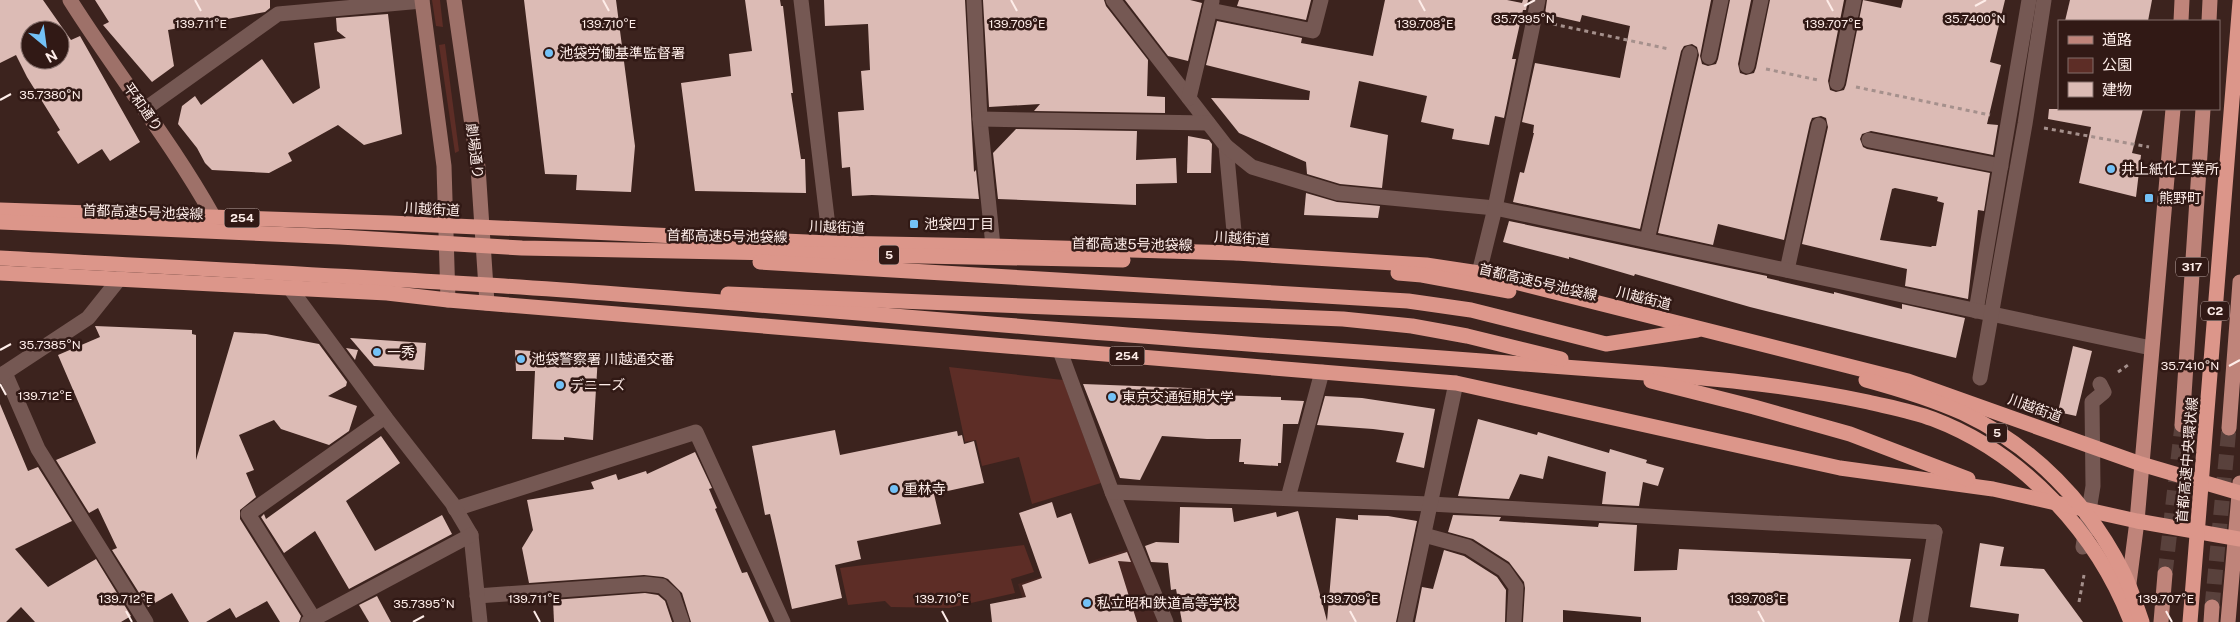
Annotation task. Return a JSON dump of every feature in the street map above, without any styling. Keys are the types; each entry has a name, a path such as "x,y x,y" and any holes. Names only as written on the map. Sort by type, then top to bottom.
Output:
{"highway":[{"name":"首都高速中央環状線","path":"2190,622 2240,1"},
{"name":"首都高速中央環状線","path":"2199,622 2240,112"},
{"name":"川越街道","path":"0,210 483,227 830,244 993,246 1236,253 1426,265 1479,273 1908,380 2141,464 2240,489"},
{"name":"首都高速5号池袋線","path":"0,222 331,236 522,248 1155,260 1346,268 1422,275 1493,287 1848,375 1908,392 1966,414 2002,436 2039,463 2075,499 2096,526 2116,558 2142,622"},
{"path":"522,248 1408,301 1471,310 1606,344 1703,329"},
{"name":"5","path":"0,258 504,286 1063,331 1513,362 1787,387 1902,410 1940,422 1973,439 2010,463 2042,490 2079,530 2112,580 2131,622"},
{"name":"254","path":"0,273 387,293 448,300 1456,383 1840,468 1993,489 2137,521 2238,539"},
{"path":"504,286 1343,319 1412,326 1468,336 1754,407 1850,434 1993,489"}],"main road":[{"path":"2181,20 2182,0"},
{"path":"2209,20 2210,0"},
{"name":"317","path":"2124,622 2137,521 2173,110"},
{"name":"317","path":"2182,425 2203,110"},
{"path":"2229,428 2240,282"},
{"path":"2228,622 2238,539 2240,489"},
{"path":"2160,622 2165,574"}],"street":[{"name":"平和通り","path":"70,0 95,40 193,180 213,216"},
{"path":"145,110 277,7 422,0 444,166 448,300"},
{"name":"劇場通り","path":"454,0 478,167 487,303"},
{"path":"801,0 830,244"},
{"path":"974,0 980,119 993,246"},
{"path":"1114,0 1226,146 1252,167 1338,193 1495,208 2151,348"},
{"path":"1189,98 1211,5 1314,31 1320,0"},
{"path":"1479,273 1495,208 1538,0"},
{"path":"1709,58 1721,0"},
{"path":"1747,66 1761,0"},
{"path":"1837,84 1854,0"},
{"path":"1976,311 2029,0"},
{"path":"1980,378 2025,124 2044,0"},
{"path":"1646,240 1690,53"},
{"path":"980,119 1208,123"},
{"path":"1787,270 1819,125"},
{"path":"1869,140 2001,166"},
{"path":"1226,146 1236,253"},
{"path":"120,278 88,318 3,374 38,449 146,622"},
{"path":"289,287 385,418 455,509 471,535 480,622"},
{"path":"1060,351 1112,492 1166,622"},
{"path":"1288,498 1322,372"},
{"path":"1405,622 1456,383"},
{"path":"2083,547 2093,486 2092,402 2104,392 2100,384"},
{"path":"385,418 248,514 311,620 471,535"},
{"path":"455,509 696,432 783,622"},
{"path":"1112,492 1430,504 1935,532 1920,622"},
{"path":"1424,535 1468,547 1504,570 1516,586 1514,622"},
{"path":"477,596 645,584 662,586 673,596 682,622"}],"shaded area":[{"name":"私立昭和鉄道高等学校","path":"1129,549 1158,622 1030,622 1018,584"}],"green space":[{"path":"432,0 440,0 443,27 436,26"},
{"path":"445,44 459,151 455,153 439,45"},
{"path":"949,367 1063,380 1101,483 1032,504 1019,457 982,466 976,440 965,442"},
{"path":"1024,545 1034,572 1011,579 1015,593 949,608 891,607 885,601 848,605 840,568"}],"building":[{"path":"0,0 43,0 57,20 20,20 20,63 16,55 0,63"},
{"path":"95,0 270,0 270,8 265,12 168,30 174,66 152,82 103,25 109,22"},
{"path":"524,0 616,0 635,146 631,192 576,190 577,175 545,174"},
{"path":"745,0 780,0 781,6 783,6 793,93 791,93 801,159 805,159 806,193 695,191 681,83 731,76 729,54 752,51"},
{"path":"824,0 965,0 974,172 976,170 979,199 852,196 850,167 842,168 838,112 864,110 861,71 870,70 868,24 825,26"},
{"path":"983,0 1104,0 1106,6 1148,60 1147,96 1165,97 1165,113 1034,111 1040,104 989,107"},
{"path":"1125,0 1190,0 1202,3 1188,61 1168,56"},
{"path":"1239,0 1311,0 1306,20 1237,6"},
{"path":"1385,0 1507,0 1522,3 1523,0 1528,0 1526,10 1523,10 1512,59 1516,59 1504,118 1495,116 1489,145 1452,139 1454,129 1421,122 1427,96 1359,81 1350,127 1388,135 1382,188 1340,184 1307,174 1306,162 1239,133 1211,98 1309,100 1310,91 1206,65 1217,21 1302,38 1301,43 1373,56"},
{"path":"1547,0 1711,0 1700,56 1702,64 1708,66 1716,64 1718,59 1730,0 1751,0 1738,64 1740,73 1746,75 1754,73 1756,68 1770,0 1844,0 1828,81 1830,90 1836,92 1844,90 1846,85 1863,0 1901,8 1903,0 2005,0 1990,62 2001,65 1987,124 1998,125 1993,155 1871,131 1862,134 1860,139 1863,147 1867,149 1990,173 1984,211 1978,210 1968,299 1905,286 1907,269 1802,244 1828,127 1826,118 1821,116 1812,118 1810,123 1784,240 1718,224 1713,245 1658,233 1699,55 1697,47 1692,44 1684,46 1681,51 1640,229 1513,202 1520,172 1524,173 1534,133 1534,125 1522,122 1535,63 1620,78 1630,26 1582,15 1580,22 1545,14","holes":["1892,189 1938,197 1937,201 1944,203 1936,246 1931,247 1880,240"]},
{"path":"2070,0 2152,0 2148,20 2065,20"},
{"path":"388,14 402,134 364,145 338,125 288,153 292,161 269,173 212,170 178,124 182,106 195,96 201,105 262,59 293,104 320,88 314,43 346,38 337,31 336,18"},
{"path":"80,36 140,142 110,161 102,149 78,164 57,132 60,130 24,70 70,70 70,39 71,40"},
{"path":"2049,109 2143,110 2132,153 2141,155 2136,197 2079,183 2091,127 2048,119"},
{"path":"1016,129 1137,131 1136,160 1176,158 1177,183 1136,184 1136,205 998,199 993,153"},
{"path":"1188,136 1209,140 1212,144 1211,173 1187,173"},
{"path":"1306,193 1337,202 1380,206 1378,218 1304,215"},
{"path":"1509,221 1767,276 1767,278 1902,309 1902,304 1965,318 1956,358 1750,307 1569,257 1569,259 1503,242"},
{"path":"95,326 192,330 192,334 196,335 196,460 234,332 266,334 319,344 347,382 346,386 328,396 357,406 349,431 329,445 281,429 274,420 239,435 254,470 246,473 256,497 240,510 240,519 301,616 299,622 280,622 267,601 236,618 230,608 206,622 189,622 172,593 148,607 112,550 117,548 98,508 89,513 56,460 96,443 58,355 100,337"},
{"path":"350,338 426,343 424,370 374,366"},
{"path":"2073,346 2092,351 2076,416 2058,412"},
{"path":"346,348 358,350 355,360"},
{"path":"515,350 598,355 593,440 564,437 564,440 532,439 535,371 516,371"},
{"path":"1083,384 1214,389 1218,395 1281,397 1281,400 1304,401 1298,424 1283,424 1281,463 1278,463 1278,466 1239,462 1241,439 1162,436 1140,480 1120,478"},
{"path":"1325,396 1362,398 1435,409 1424,468 1396,462 1404,433 1317,425"},
{"path":"0,404 28,471 38,467 72,521 15,549 48,587 96,559 131,616 121,622 35,622 21,607 6,622 0,622"},
{"path":"1478,419 1537,435 1538,432 1609,453 1610,449 1647,460 1646,463 1664,468 1658,486 1643,482 1639,506 1602,504 1606,472 1548,456 1543,479 1520,474 1509,499 1458,496"},
{"path":"835,430 840,455 957,431 958,436 962,435 964,444 974,441 984,483 934,494 941,524 857,541 861,559 835,565 842,598 792,609 770,514 765,515 752,446"},
{"path":"381,436 400,463 346,501 375,551 442,515 452,534 349,589 315,531 284,553 261,517 264,514 266,519"},
{"path":"695,452 712,488 709,489 717,508 715,509 742,573 747,572 769,622 691,622 682,593 668,579 663,577 644,575 529,583 522,548 533,530 527,500 594,489 591,482 616,474 618,480 646,471 647,474"},
{"path":"1052,502 1057,518 1071,513 1089,564 1127,552 1131,562 1118,561 1137,622 992,622 990,604 1026,597 1022,585 1042,578 1019,513"},
{"path":"1180,507 1232,508 1234,522 1276,512 1277,517 1298,511 1327,621 1336,518 1358,520 1358,515 1388,516 1417,521 1396,622 1182,622 1176,589 1171,590 1168,563 1151,562 1145,546 1156,542 1179,543"},
{"path":"1453,515 1501,517 1499,521 1598,527 1599,523 1637,525 1634,571 1677,570 1679,549 1911,559 1899,622 1641,622 1641,617 1563,610 1563,622 1523,622 1524,582 1509,562 1473,539 1448,532"},
{"path":"1980,543 2004,547 2000,566 2044,569 2083,622 2018,622 2019,614 1970,607"},
{"path":"1444,550 1464,556 1497,577 1506,590 1505,622 1415,622 1422,587 1433,589"},
{"path":"645,593 658,595 665,601 672,622 554,622 553,600"},
{"path":"377,596 391,622 369,622 359,605"}],"tunnel":[{"path":"2165,574 2182,425"},
{"path":"2212,607 2229,428"}],"place":[{"name":"池袋労働基準監督署","path":"549,53"},
{"name":"井上紙化工業所","path":"2111,169"},
{"name":"熊野町","path":"2149,198"},
{"name":"池袋四丁目","path":"914,224"},
{"name":"一秀","path":"377,352"},
{"name":"池袋警察署 川越通交番","path":"521,359"},
{"name":"デニーズ","path":"560,385"},
{"name":"東京交通短期大学","path":"1112,397"},
{"name":"重林寺","path":"894,489"},
{"name":"私立昭和鉄道高等学校","path":"1087,603"}]}
